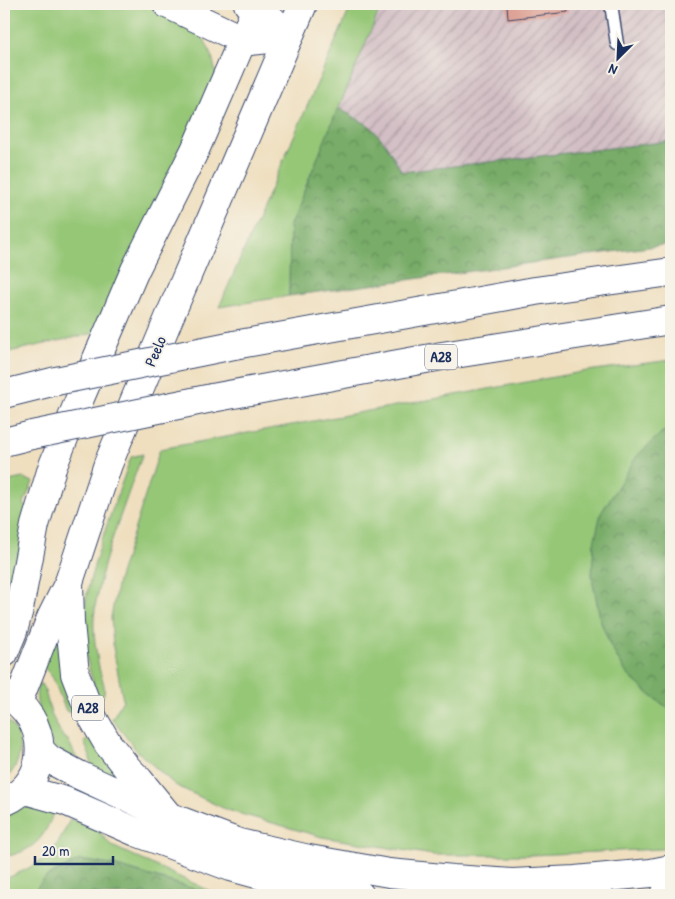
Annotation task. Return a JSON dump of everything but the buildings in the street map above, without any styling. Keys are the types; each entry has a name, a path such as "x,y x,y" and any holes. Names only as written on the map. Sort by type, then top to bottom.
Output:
{"main road":[{"path":"167,4 243,40 289,37"},
{"name":"Peelo","path":"11,698 69,582 108,464 303,4"},
{"path":"4,653 13,631 35,525 52,468 135,270 195,150 243,40 254,5 263,11 289,37"},
{"path":"4,394 56,381 234,345 535,291 671,272"},
{"name":"A28","path":"4,442 212,398 442,356 671,320"},
{"name":"A28","path":"69,582 70,623 75,674 90,713 108,744 168,816"},
{"path":"11,698 29,715 38,731 40,750 38,766 31,782 14,796"},
{"path":"40,750 49,759 79,775 168,816 240,843 309,860 398,874 512,883 575,880 651,873 671,869"},
{"path":"14,796 65,802 136,832 231,867 275,879 360,895"},
{"path":"665,895 671,894"}],"lane":[{"path":"611,4 617,44"}],"shaded area":[{"path":"371,4 671,4 671,174 271,219"}],"green space":[{"path":"4,4 149,4 181,19 193,27 204,39 212,56 216,74 99,332 4,353"},
{"path":"352,4 382,4 290,225 289,296 219,307"},
{"path":"338,108 370,126 385,143 402,172 671,141 671,244 289,296 290,225"},
{"path":"671,360 671,427 660,434 594,543 592,578 601,622 611,647 627,674 650,695 671,710 671,848 532,855 433,855 322,837 227,810 175,785 137,751 112,719 123,700 113,647 111,617 118,581 160,449 587,371"},
{"path":"671,427 671,710 650,695 627,674 611,647 601,622 592,578 594,543 601,513 637,456 660,434"},
{"path":"143,454 113,537 98,590 94,630 98,661 104,683 104,693 99,699 85,648 83,627 85,603 101,543 131,457"},
{"path":"23,478 33,482 23,505 31,508 4,633 4,482"},
{"path":"59,621 77,710 71,713 66,711 53,678 42,665"},
{"path":"40,682 45,691 51,714 63,737 68,740 77,759 54,748 38,706 37,689"},
{"path":"4,718 16,732 20,749 16,766 4,780"},
{"path":"92,738 122,779 89,769 90,759 84,742"},
{"path":"35,805 54,810 42,836 23,851 4,857 4,814"},
{"path":"70,819 96,829 112,846 219,895 117,866 80,860 46,877 30,895 4,895 4,880 33,865 49,854 58,842"},
{"path":"80,860 116,866 215,895 30,895 46,877"}]}
